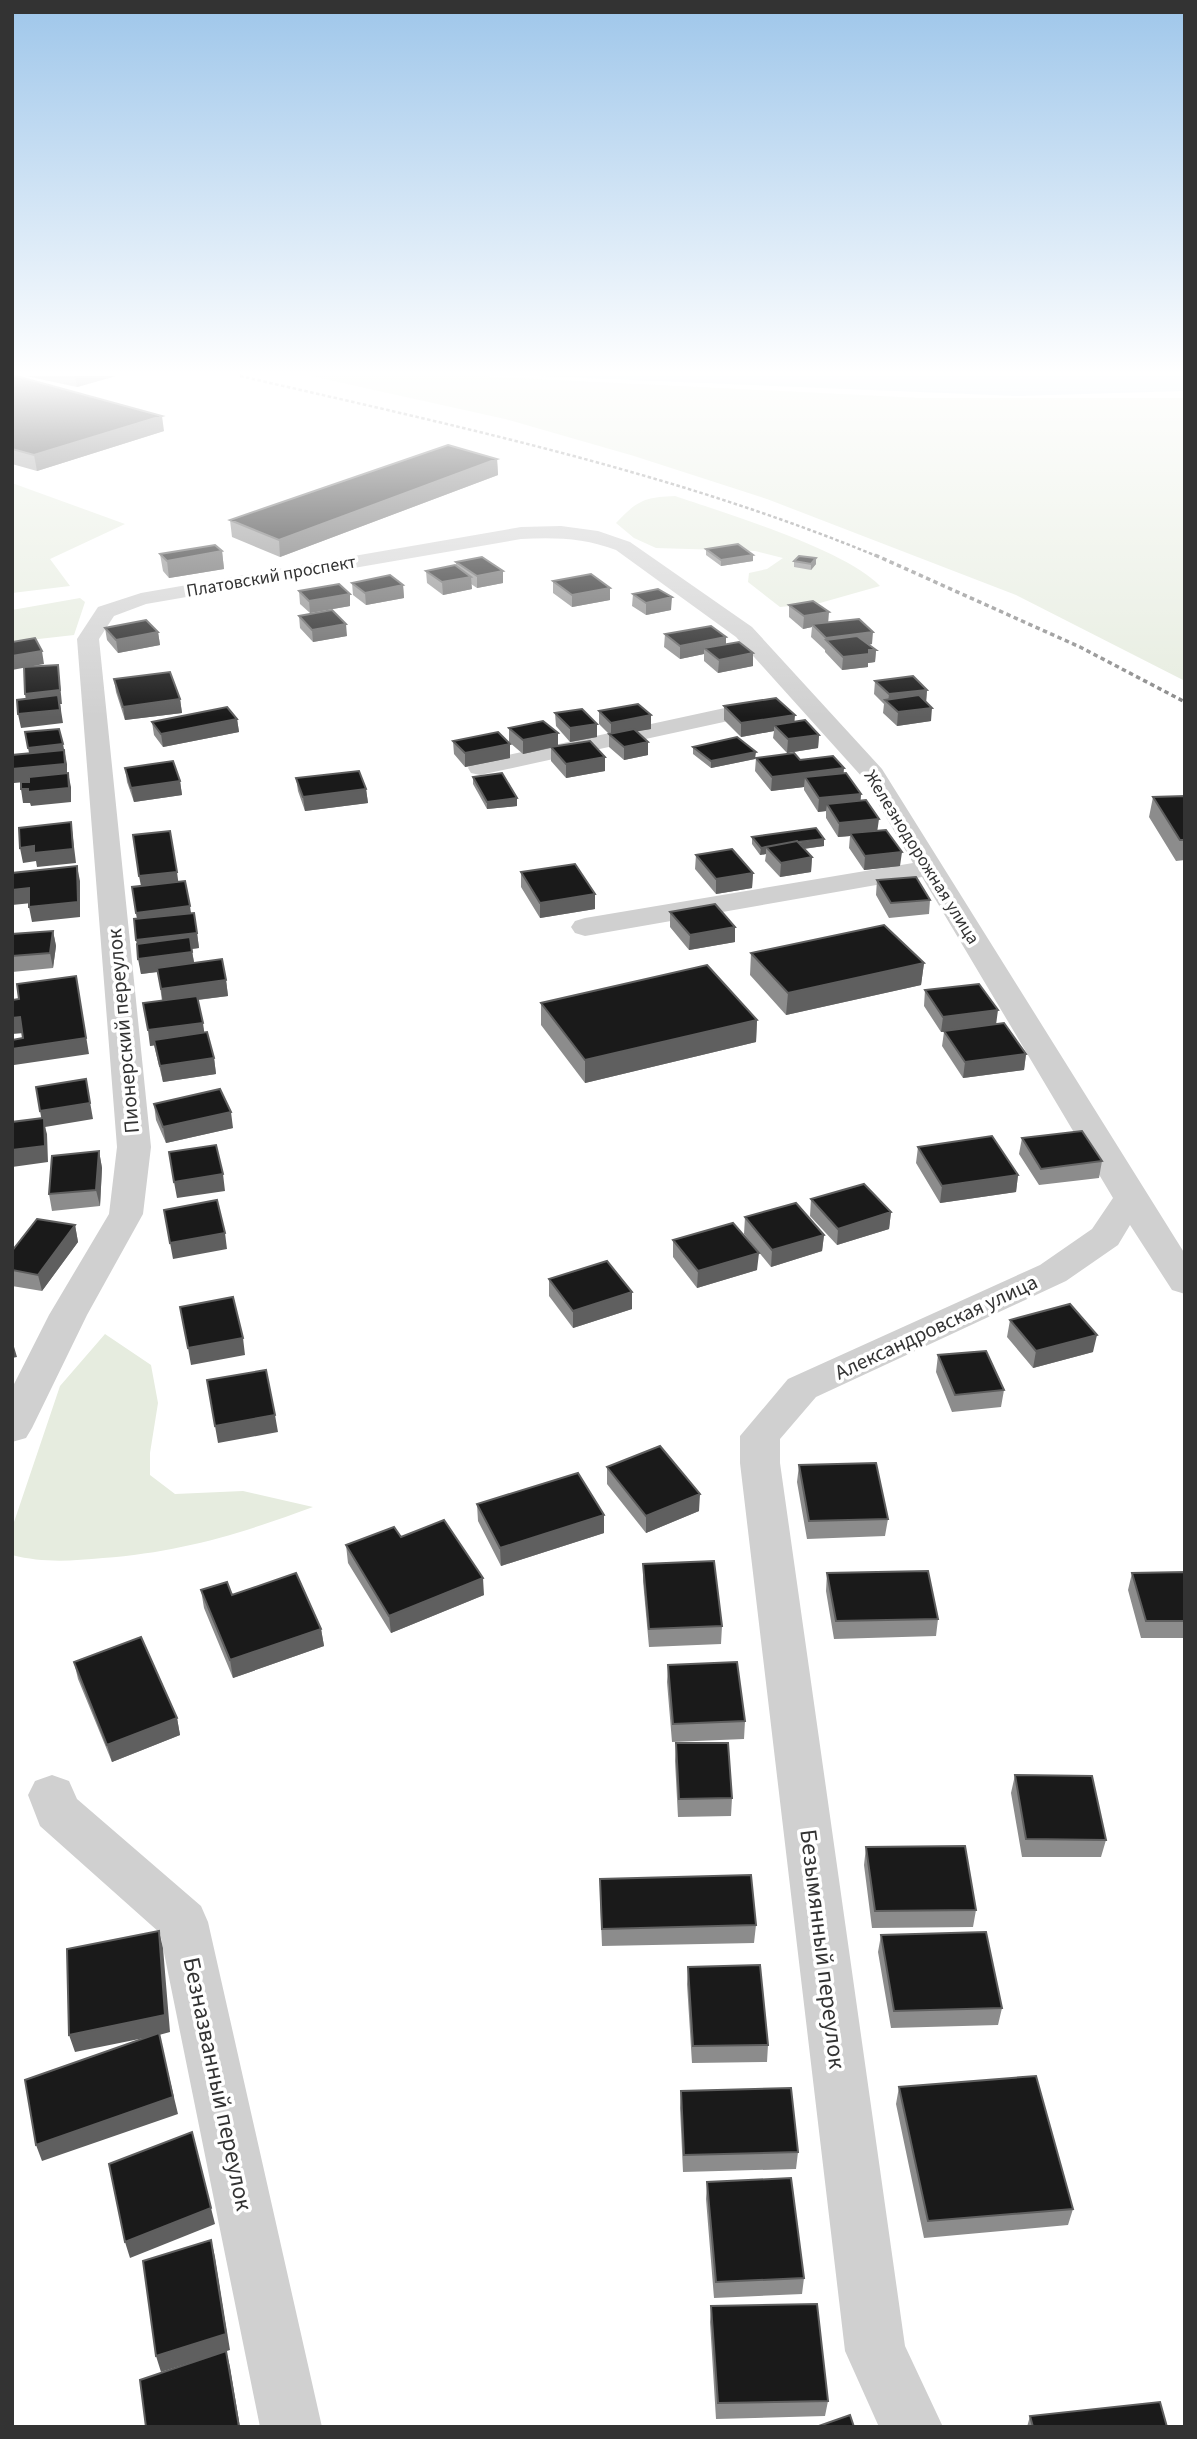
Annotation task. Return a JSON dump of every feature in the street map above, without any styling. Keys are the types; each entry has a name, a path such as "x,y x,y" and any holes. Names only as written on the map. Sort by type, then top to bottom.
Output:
{"street":[{"name":"Железнодорожная улица","path":"521,533 579,532 623,546 744,632 873,774 1130,1198 1185,1282"},
{"name":"Платовский проспект","path":"106,612 141,599 521,533"},
{"name":"Пионерский переулок","path":"12,1428 68,1315 126,1214 134,1147 87,653 88,639 106,612"},
{"path":"481,768 804,698"},
{"path":"585,927 930,868"},
{"name":"Александровская улица","path":"760,1463 760,1436 802,1388 1053,1273 1105,1237 1130,1198"},
{"name":"Безымянный переулок","path":"760,1463 875,2351 912,2427"},
{"name":"Безназванный переулок","path":"52,1795 57,1811 183,1922 291,2427"}],"shaded area":[{"path":"12,490 31,490 125,524 50,559 70,586 12,593"},
{"path":"739,490 1185,490 1185,681 1016,595"},
{"path":"675,496 814,546 864,572 880,586 820,603 780,607 748,582 749,573 767,569 783,558 755,551 656,548 634,538 616,523 642,502"},
{"path":"80,598 85,602 74,635 12,642 12,610"},
{"path":"105,1334 151,1365 158,1403 150,1453 150,1475 175,1494 243,1491 313,1507 260,1526 158,1551 68,1560 12,1555 12,1528 60,1386"}],"building":[{"path":"318,490 414,490 279,540 230,520"},
{"path":"738,544 753,555 721,560 706,549"},
{"path":"215,545 222,551 167,561 160,554"},
{"path":"799,556 816,558 811,564 794,561"},
{"path":"482,557 503,571 477,576 456,562"},
{"path":"455,565 471,577 442,582 426,571"},
{"path":"591,574 610,588 572,595 553,581"},
{"path":"390,575 403,585 365,593 352,583"},
{"path":"339,584 350,594 309,601 299,591"},
{"path":"658,589 672,597 646,603 633,594"},
{"path":"813,601 829,612 804,616 789,605"},
{"path":"332,610 346,624 312,630 299,616"},
{"path":"859,619 873,632 826,638 812,624"},
{"path":"146,620 158,632 116,640 105,628"},
{"path":"711,626 726,637 680,646 665,634"},
{"path":"857,636 876,650 869,650 869,654 843,657 826,640"},
{"path":"35,638 42,651 12,656 12,642"},
{"path":"739,642 753,653 719,660 704,648"},
{"path":"58,665 60,690 25,694 24,667"},
{"path":"170,672 180,699 123,707 114,679"},
{"path":"913,676 927,690 889,694 875,681"},
{"path":"58,695 60,710 18,714 17,700"},
{"path":"919,695 932,708 898,712 885,700"},
{"path":"776,698 795,715 741,723 724,706"},
{"path":"638,704 651,715 611,723 599,711"},
{"path":"227,707 237,719 161,734 152,722"},
{"path":"582,709 597,724 570,728 555,713"},
{"path":"805,720 819,735 788,739 774,725"},
{"path":"543,721 558,733 523,740 509,728"},
{"path":"59,729 63,744 28,748 25,732"},
{"path":"634,729 648,742 624,747 609,734"},
{"path":"498,732 510,744 465,753 453,741"},
{"path":"737,737 756,752 711,761 693,747"},
{"path":"590,741 605,757 566,764 551,747"},
{"path":"64,750 65,764 12,769 12,755"},
{"path":"794,753 800,760 833,756 844,768 772,777 756,758"},
{"path":"173,761 180,781 131,788 125,768"},
{"path":"359,771 366,789 303,797 296,778"},
{"path":"68,773 69,788 28,792 28,789 21,789 21,782 29,782 29,777"},
{"path":"502,773 517,798 487,802 473,777"},
{"path":"846,773 861,794 819,798 805,777"},
{"path":"1185,796 1185,840 1180,840 1153,797"},
{"path":"866,800 879,819 839,823 827,804"},
{"path":"71,822 73,849 34,853 34,846 20,848 19,828"},
{"path":"816,828 824,839 761,848 752,837"},
{"path":"886,830 902,852 865,856 850,833"},
{"path":"170,831 177,872 139,876 133,835"},
{"path":"797,841 812,857 781,863 766,847"},
{"path":"732,849 753,873 716,879 696,855"},
{"path":"575,864 595,894 540,903 521,872"},
{"path":"77,866 78,902 29,907 29,888 12,890 12,873"},
{"path":"916,877 930,900 891,903 877,880"},
{"path":"185,881 190,906 136,913 132,887"},
{"path":"715,904 735,927 690,935 670,912"},
{"path":"194,913 197,933 136,940 134,919"},
{"path":"884,925 924,963 788,993 751,953"},
{"path":"53,931 50,953 12,956 12,934"},
{"path":"190,937 192,952 138,959 137,944"},
{"path":"222,959 226,980 161,989 157,968"},
{"path":"707,965 757,1020 585,1060 541,1003"},
{"path":"76,976 86,1038 12,1049 12,1040 23,1038 20,1017 12,1018 12,1000 19,999 17,984"},
{"path":"979,984 998,1010 943,1017 925,990"},
{"path":"197,996 203,1023 148,1030 143,1003"},
{"path":"1004,1023 1026,1054 965,1062 944,1031"},
{"path":"207,1032 214,1058 160,1066 154,1040"},
{"path":"86,1079 90,1103 40,1111 36,1087"},
{"path":"220,1089 231,1112 163,1127 154,1104"},
{"path":"44,1118 45,1146 12,1150 12,1122"},
{"path":"1082,1131 1102,1161 1041,1169 1022,1138"},
{"path":"992,1136 1018,1175 942,1186 918,1147"},
{"path":"216,1145 223,1174 174,1182 169,1152"},
{"path":"99,1151 96,1190 49,1194 52,1156"},
{"path":"864,1184 891,1212 838,1229 811,1199"},
{"path":"217,1200 225,1233 170,1243 164,1210"},
{"path":"796,1203 824,1235 772,1250 745,1217"},
{"path":"37,1219 75,1225 38,1275 12,1270 12,1251"},
{"path":"733,1223 759,1253 698,1271 673,1240"},
{"path":"607,1261 632,1292 573,1311 549,1279"},
{"path":"233,1297 243,1338 188,1348 180,1307"},
{"path":"1070,1304 1097,1335 1036,1351 1010,1320"},
{"path":"986,1351 1004,1390 955,1395 938,1355"},
{"path":"266,1370 275,1415 215,1426 207,1380"},
{"path":"660,1446 700,1494 646,1516 607,1467"},
{"path":"876,1463 888,1519 809,1521 799,1465"},
{"path":"578,1473 604,1515 500,1548 477,1504"},
{"path":"444,1520 483,1578 389,1616 346,1545 394,1527 401,1537"},
{"path":"714,1561 722,1626 649,1629 643,1564"},
{"path":"928,1571 938,1619 836,1621 827,1573"},
{"path":"1185,1572 1185,1621 1146,1621 1132,1573"},
{"path":"296,1573 321,1629 230,1660 201,1590 227,1582 232,1595"},
{"path":"141,1637 177,1718 107,1745 74,1662"},
{"path":"737,1662 745,1721 673,1724 668,1665"},
{"path":"676,1743 728,1743 732,1798 679,1799"},
{"path":"1015,1775 1092,1776 1106,1840 1026,1839"},
{"path":"965,1846 976,1910 875,1911 866,1847"},
{"path":"751,1875 756,1925 602,1929 600,1879"},
{"path":"159,1931 165,2015 69,2035 67,1949"},
{"path":"986,1932 1002,2008 894,2011 881,1935"},
{"path":"760,1965 768,2045 693,2046 688,1967"},
{"path":"159,2033 173,2097 36,2145 25,2080"},
{"path":"1036,2076 1073,2209 928,2221 899,2087"},
{"path":"791,2088 798,2152 684,2155 681,2091"},
{"path":"192,2132 211,2208 125,2242 109,2164"},
{"path":"791,2178 804,2278 716,2282 707,2182"},
{"path":"211,2240 226,2334 156,2356 143,2261"},
{"path":"817,2304 828,2401 718,2403 711,2306"},
{"path":"226,2351 239,2427 146,2427 140,2380"},
{"path":"1160,2402 1167,2427 1033,2427 1030,2416"},
{"path":"850,2415 854,2427 816,2427"}],"railway":[{"path":"689,490 802,527 879,557"},
{"path":"875,555 1080,647 1185,702"}]}
